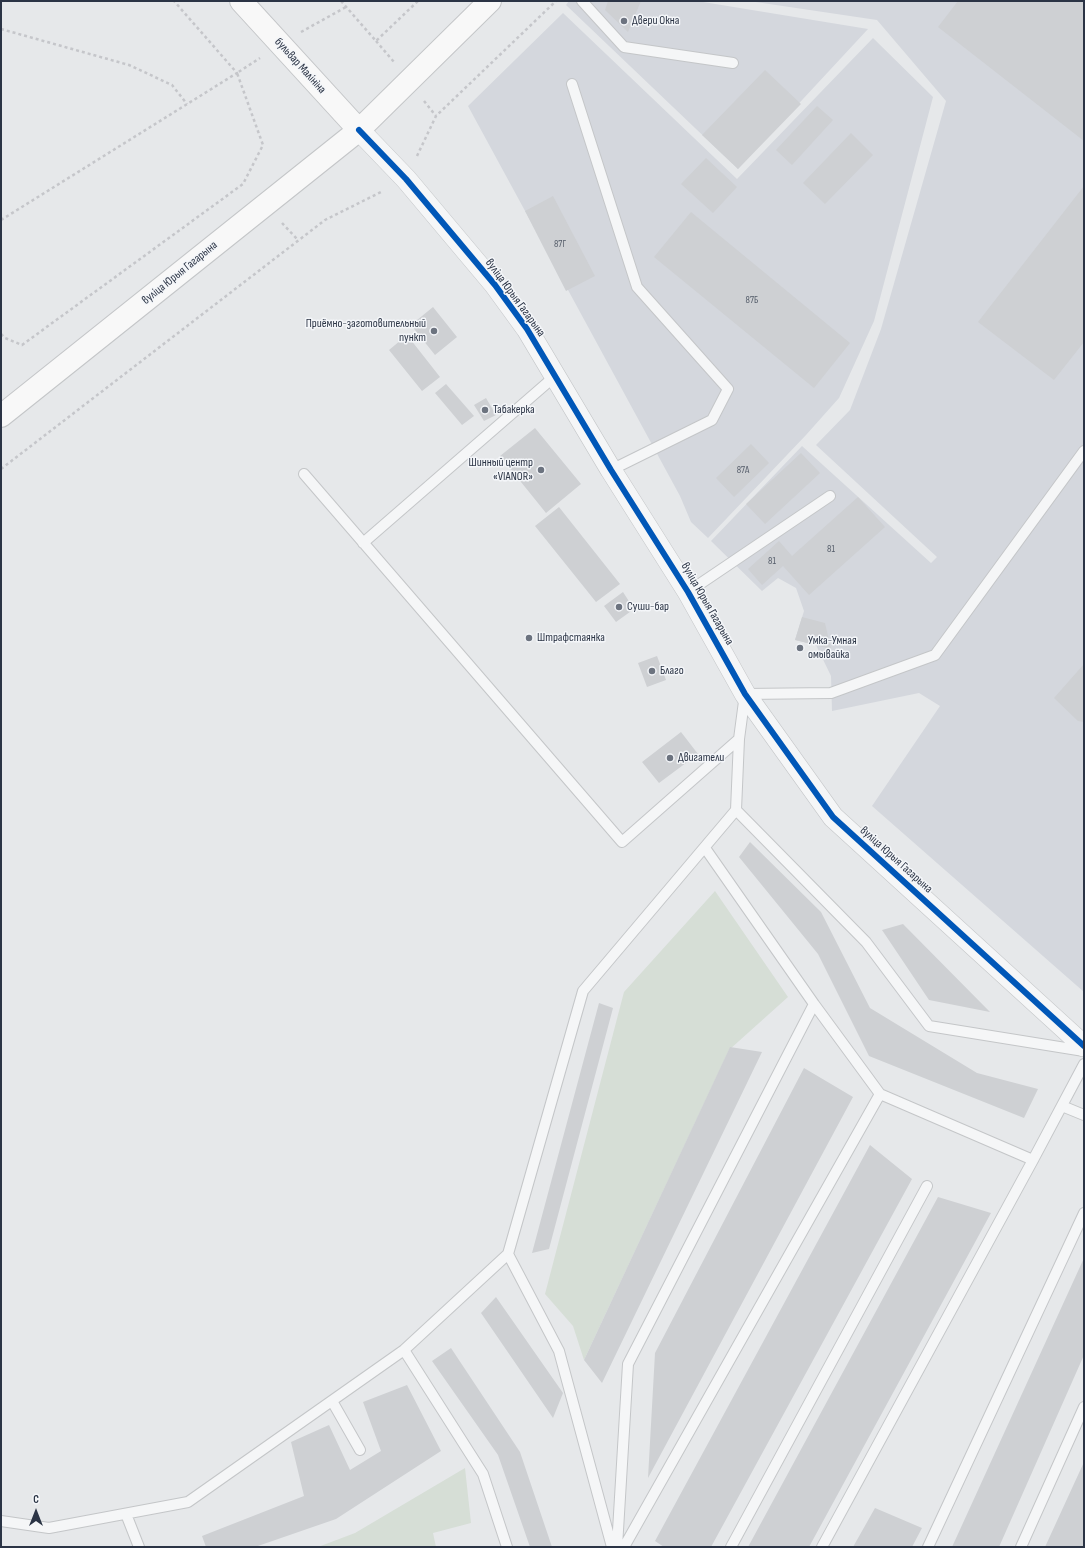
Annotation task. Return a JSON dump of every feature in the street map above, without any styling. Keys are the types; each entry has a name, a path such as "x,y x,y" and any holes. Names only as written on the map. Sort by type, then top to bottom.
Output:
{"main road":[{"name":"бульвар Малініна","path":"241,1 359,130"},
{"name":"вуліца Юрыя Гагарына","path":"1,416 359,130 490,1"}],"street":[{"name":"вуліца Юрыя Гагарына","path":"359,130 406,179 495,285 527,330 611,470 688,592 745,694 833,817 1084,1046"}],"lane":[{"path":"582,1 624,47 733,63"},
{"path":"572,84 637,287 728,389 712,420 611,470"},
{"path":"364,543 554,377"},
{"path":"1,1521 49,1528 188,1502 404,1350 508,1254 583,992 736,810 739,739 745,694 831,693 935,655 1084,451"},
{"path":"304,474 622,842 739,739"},
{"path":"688,592 830,496"},
{"path":"736,810 866,942 929,1026 1084,1051"},
{"path":"705,848 814,1004 880,1094 1033,1160"},
{"path":"617,1547 628,1364 814,1004"},
{"path":"822,1547 1084,1064"},
{"path":"624,1547 880,1094"},
{"path":"1062,1106 1084,1115"},
{"path":"731,1547 927,1186"},
{"path":"928,1547 1084,1213"},
{"path":"508,1254 559,1351 612,1547"},
{"path":"404,1350 483,1474 507,1547"},
{"path":"332,1400 360,1450"},
{"path":"1021,1547 1084,1407"},
{"path":"126,1514 139,1547"}],"path":[{"path":"1,334 5,338 22,345 243,184 263,145 237,74 174,1"},
{"path":"341,1 376,41 418,1"},
{"path":"1,469 325,220 406,179 436,116 556,1"},
{"path":"1,220 237,74 281,44 346,7"},
{"path":"1,30 129,65 172,85 187,104"}],"shaded area":[{"path":"569,1 697,1 868,29 738,169 566,5"},
{"path":"749,1 1084,1 1084,992 872,806 940,706 919,693 832,711 831,676 816,645 795,640 804,611 796,588 778,578 762,591 711,541 802,446 931,563 937,557 816,445 850,410 881,329 946,101 877,20"},
{"path":"563,13 737,179 873,38 933,97 874,321 839,398 708,538 691,522 680,496 468,106"},
{"path":"715,891 788,997 729,1050 584,1360 573,1326 545,1294 624,992"},
{"path":"465,1468 471,1523 433,1533 436,1547 318,1547 355,1533"}],"building":[{"name":"Двери Окна","path":"608,1 641,1 628,32 605,10"},
{"path":"958,1 1084,1 1084,141 938,27"},
{"path":"765,70 801,104 738,169 702,135"},
{"path":"817,106 833,120 792,165 776,150"},
{"path":"851,133 873,155 825,204 803,183"},
{"path":"706,158 737,187 713,213 681,184"},
{"path":"1084,186 1084,342 1054,380 978,322"},
{"path":"553,196 595,276 566,291 525,211"},
{"path":"691,212 850,343 814,388 654,257"},
{"name":"Приёмно-заготовительный пункт","path":"433,307 457,337 435,355 411,325"},
{"path":"407,335 440,377 422,391 389,350"},
{"path":"446,384 474,416 462,425 435,393"},
{"name":"Табакерка","path":"486,398 496,415 484,421 474,405"},
{"name":"Шинный центр «VIANOR»","path":"535,428 581,484 546,513 500,456"},
{"path":"751,444 769,463 734,497 716,478"},
{"path":"801,453 820,473 765,524 746,504"},
{"path":"858,497 885,527 809,595 783,566 762,585 748,569 779,541 792,556"},
{"path":"559,507 620,584 596,602 535,526"},
{"name":"Суши-бар","path":"623,592 634,609 616,622 604,606"},
{"path":"802,617 825,623 831,649 795,640"},
{"name":"Благо","path":"657,656 666,680 647,687 638,663"},
{"path":"1084,664 1084,722 1078,721 1054,698"},
{"name":"Двигатели","path":"681,732 698,754 659,783 642,762"},
{"path":"750,842 821,912 870,1008 977,1073 1038,1089 1024,1118 869,1056 818,954 739,857"},
{"path":"903,924 990,1012 929,1000 882,930"},
{"path":"599,1003 613,1008 549,1249 532,1253"},
{"path":"730,1047 762,1052 602,1383 584,1360"},
{"path":"804,1068 853,1097 648,1478 655,1353"},
{"path":"870,1145 912,1179 711,1547 664,1547 655,1541"},
{"path":"938,1197 991,1213 809,1547 748,1547"},
{"path":"1084,1258 1084,1355 999,1547 952,1547"},
{"path":"496,1297 563,1393 553,1418 481,1313"},
{"path":"451,1348 520,1452 552,1547 530,1547 498,1455 432,1361"},
{"path":"407,1385 441,1451 336,1519 255,1547 206,1547 202,1536 304,1496 291,1442 329,1425 350,1470 381,1451 363,1402"},
{"path":"1084,1462 1084,1547 1045,1547"},
{"path":"875,1508 922,1528 912,1547 853,1547"}],"cycle path":[{"path":"359,130 406,179 495,285 527,329 611,470 688,592 745,694 833,817 1084,1046"}],"place":[{"name":"Двери Окна","path":"624,21"},
{"name":"Приёмно-заготовительный пункт","path":"434,331"},
{"name":"Табакерка","path":"485,410"},
{"name":"Шинный центр «VIANOR»","path":"541,470"},
{"name":"Суши-бар","path":"619,607"},
{"name":"Штрафстаянка","path":"529,638"},
{"name":"Умка-Умная омывайка","path":"800,648"},
{"name":"Благо","path":"652,671"},
{"name":"Двигатели","path":"670,758"}]}
